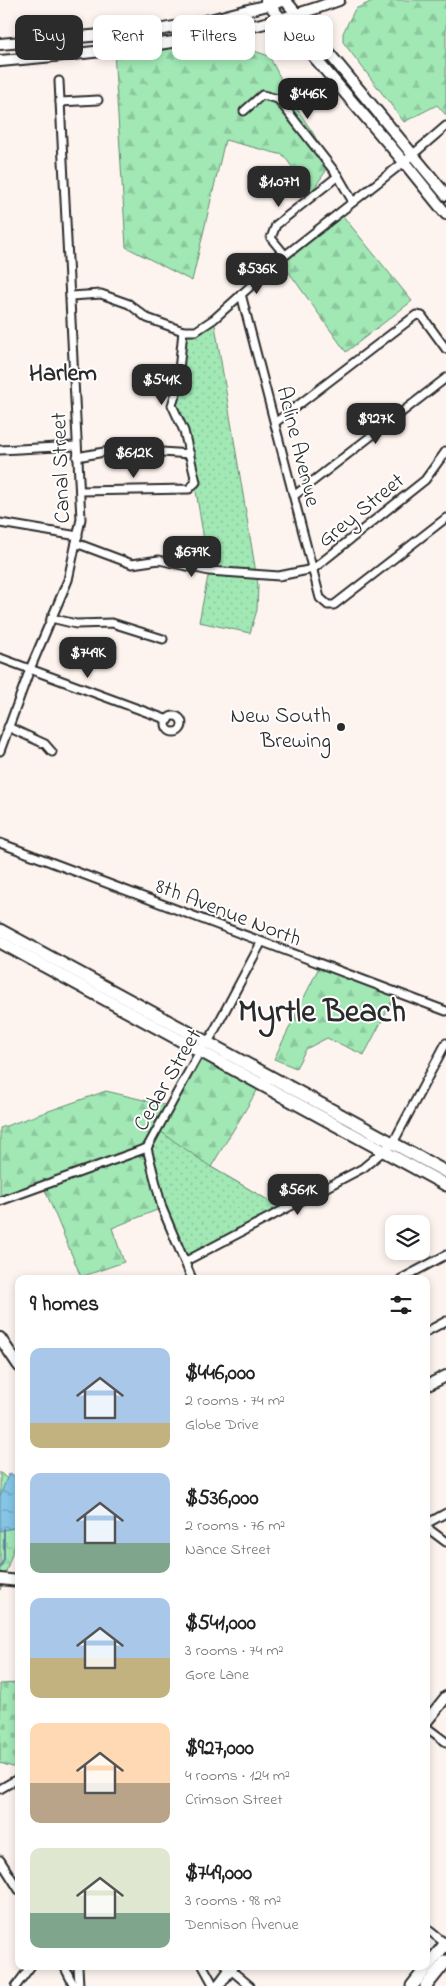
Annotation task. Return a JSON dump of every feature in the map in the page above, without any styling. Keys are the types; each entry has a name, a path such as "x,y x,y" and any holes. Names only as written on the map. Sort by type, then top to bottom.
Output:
{"main road":[{"path":"0,44 158,30 210,20 267,2 286,0 446,195"},
{"path":"295,15 340,0"},
{"path":"267,2 278,15"},
{"path":"0,61 140,48 213,37 265,23"},
{"path":"317,60 446,214"},
{"path":"0,930 383,1151 446,1185"},
{"path":"0,942 446,1172"},
{"path":"0,1338 15,1360"},
{"path":"430,1384 446,1376"},
{"path":"430,1392 446,1383"},
{"path":"0,1579 15,1581"},
{"path":"430,1717 446,1697"},
{"path":"430,1964 446,1944"},
{"path":"426,1986 446,1961"},
{"path":"216,1986 228,1970"},
{"path":"412,1986 425,1970"}],"street":[{"name":"Canal Street","path":"0,750 30,670 68,580 81,519 59,81"},
{"path":"244,111 262,95 278,99 338,176 353,202"},
{"path":"60,102 98,100"},
{"path":"71,296 101,294 129,304 147,318 183,331 196,331 202,328 285,255 414,154 446,126"},
{"path":"285,255 271,238 276,225 338,176"},
{"name":"Acline Avenue","path":"241,294 295,495 320,598 328,605 334,605 446,518"},
{"path":"276,422 419,314 446,349"},
{"path":"80,491 189,489 196,482 190,454 172,404 176,390 183,331"},
{"path":"295,495 446,378"},
{"path":"0,450 76,446"},
{"path":"77,457 120,449 190,454"},
{"name":"Grey Street","path":"313,569 425,480 446,451"},
{"path":"0,523 77,540 132,564 159,560 209,571 279,576 313,569"},
{"path":"51,618 76,624 112,623 163,639"},
{"path":"0,658 168,720"},
{"path":"8,727 45,744 52,752"},
{"name":"8th Avenue North","path":"0,842 261,943 446,1011"},
{"name":"Cedar Street","path":"0,1201 147,1148 202,1047 211,1037 261,943"},
{"path":"186,1261 363,1168 393,1143 446,1043"},
{"path":"147,1148 162,1208 191,1275"},
{"path":"408,1275 446,1255"},
{"path":"430,1330 446,1321"},
{"path":"430,1523 446,1513"},
{"path":"430,1528 446,1542"},
{"path":"430,1730 446,1742"},
{"path":"0,1789 15,1780"},
{"path":"0,1860 15,1884"},
{"path":"430,1931 446,1944"},
{"path":"16,1986 29,1970"},
{"path":"66,1970 74,1986"},
{"path":"78,1970 79,1986"},
{"path":"206,1970 216,1986"},
{"path":"233,1970 250,1986"}],"green space":[{"path":"375,0 446,0 446,115 437,105 404,122 343,42 343,33 355,9"},
{"path":"172,43 172,60 255,60 255,51 265,55 265,60 271,60 295,106 313,133 330,165 308,197 296,172 283,155 225,140 192,281 126,247 115,60 162,60 162,44"},
{"path":"343,216 412,301 346,352 283,264"},
{"path":"214,319 258,585 257,610 250,633 199,622 209,571 190,454 172,405 183,331 202,328"},
{"path":"321,963 397,992 364,1055 327,1038 306,1049 296,1068 274,1059"},
{"path":"199,1052 261,1084 211,1167 285,1210 162,1208 112,1228 124,1262 87,1275 80,1275 43,1185 0,1201 0,1128 106,1091 169,1106"},
{"path":"157,1129 211,1167 285,1210 186,1261 162,1208 147,1148"},
{"path":"0,1472 14,1486 15,1544 0,1590"},
{"path":"15,1683 15,1768 0,1763 0,1684"}],"water":[{"path":"12,1474 15,1477 15,1528 0,1531 0,1496 8,1475"}],"waterway":[{"path":"0,1568 4,1559 4,1529"}],"place":[{"name":"New South Brewing","path":"341,727"}],"district":[{"name":"Harlem","path":"63,372"},
{"name":"Myrtle Beach","path":"322,1010"}]}
